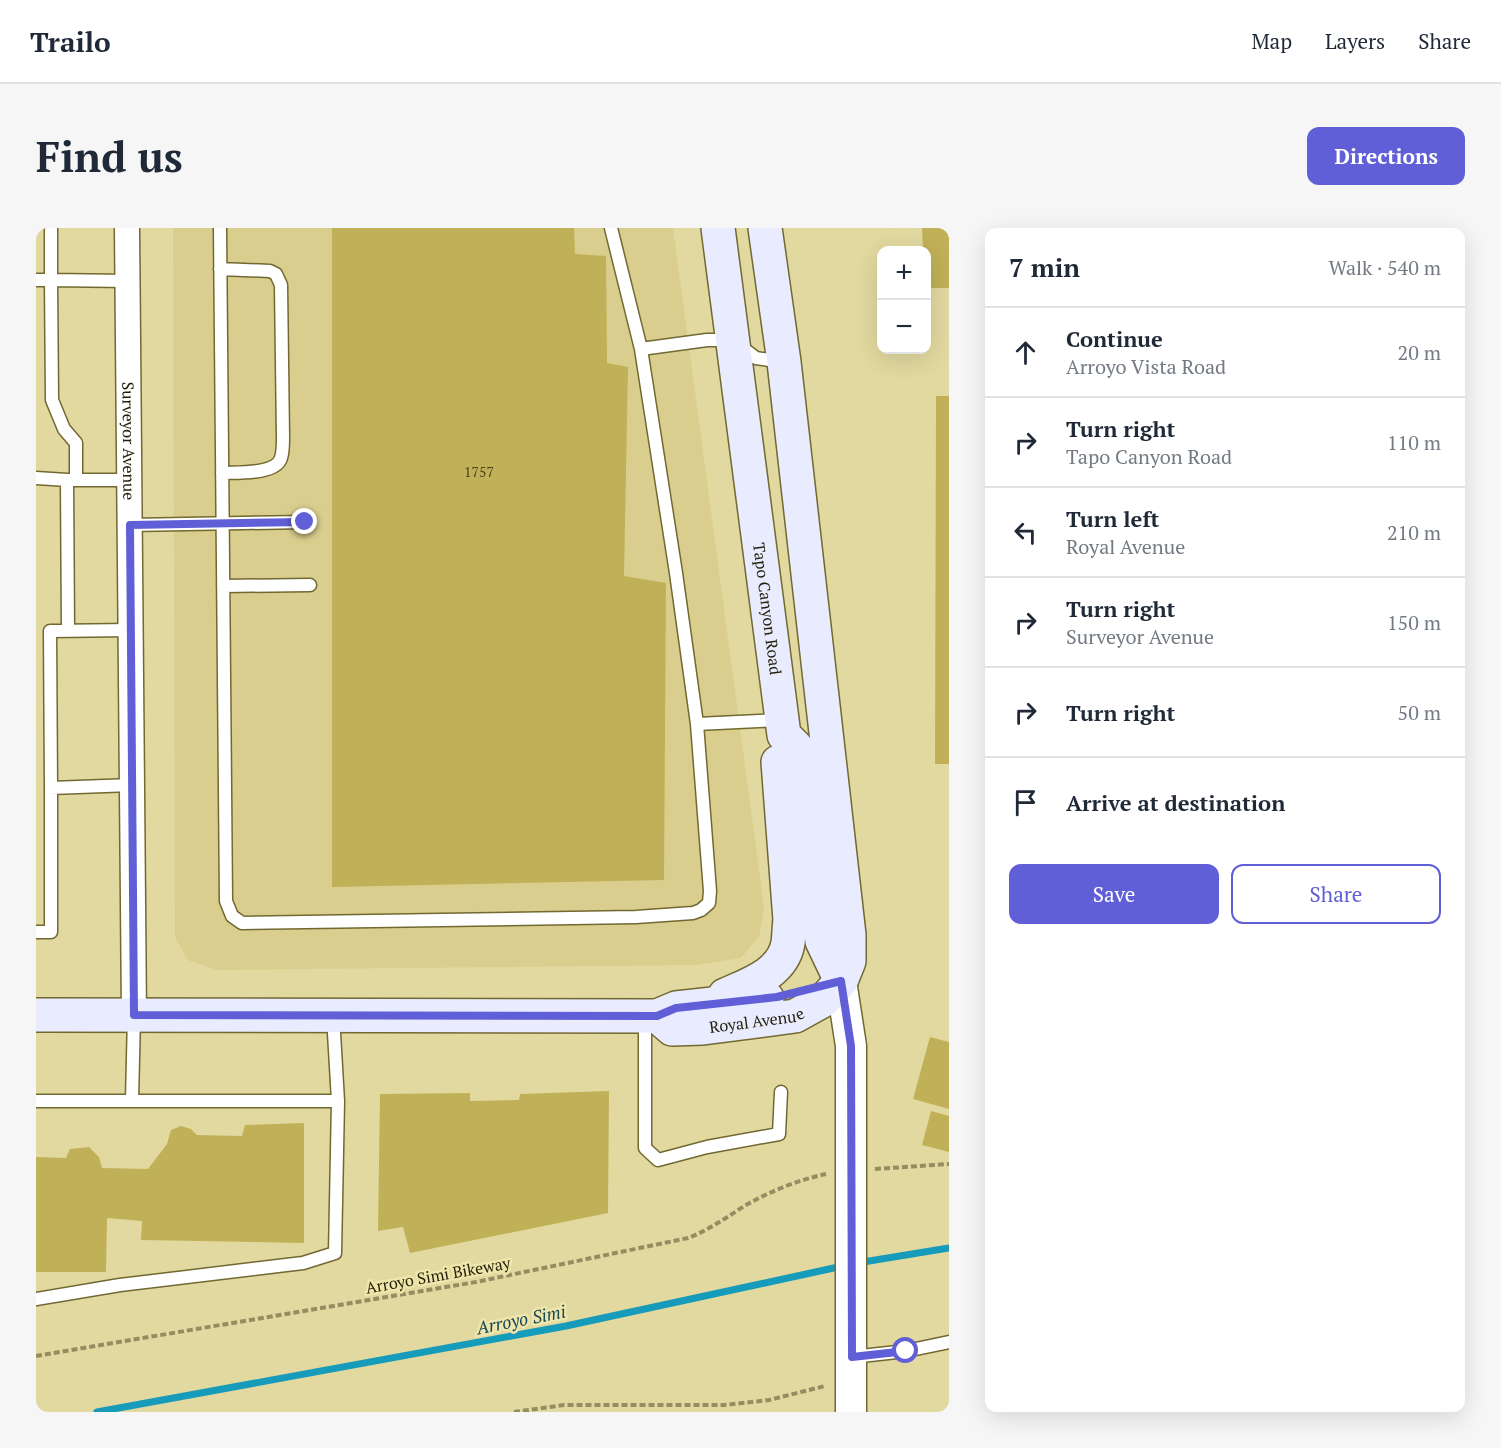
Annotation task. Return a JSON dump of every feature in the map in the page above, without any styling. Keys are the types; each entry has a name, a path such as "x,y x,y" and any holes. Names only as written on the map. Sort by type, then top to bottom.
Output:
{"main road":[{"name":"Tapo Canyon Road","path":"718,228 783,728 796,747 822,941 841,981"},
{"name":"Tapo Canyon Road","path":"765,228 783,362 849,935 849,960 841,981"},
{"path":"702,1004 760,980 779,963 788,946 790,920 777,749 783,728"},
{"name":"Royal Avenue","path":"36,1015 651,1016 676,1008 702,1004 777,997 841,981"},
{"name":"Royal Avenue","path":"651,1016 672,1029 703,1028 795,1016 824,1000 841,981"}],"street":[{"name":"Surveyor Avenue","path":"127,228 134,1015"},
{"name":"Tapo Canyon Road","path":"841,981 851,1046 841,1183 851,1371"}],"lane":[{"path":"51,228 52,400 64,429 76,443 72,480 68,630"},
{"path":"220,228 226,901 232,916 242,923 636,917 693,913 709,903 710,891 697,724 640,349 611,228"},
{"path":"220,269 270,271 276,274 281,285 283,438 282,458 276,466 269,470 222,473"},
{"path":"36,280 127,280"},
{"path":"640,349 707,340 732,340 756,358 783,362"},
{"path":"36,478 129,480"},
{"path":"130,525 305,522"},
{"path":"223,586 310,585"},
{"path":"36,933 51,932 50,631 130,630"},
{"path":"697,724 783,728"},
{"path":"51,788 132,785"},
{"path":"36,1299 120,1285 303,1263 335,1253 338,1101 333,1014"},
{"path":"132,1100 134,1015"},
{"path":"651,1016 645,1148 658,1160 707,1147 778,1134 781,1092"},
{"path":"36,1101 338,1101"},
{"path":"851,1371 906,1351 949,1342"}],"path":[{"path":"876,1169 949,1164"},
{"name":"Arroyo Simi Bikeway","path":"36,1356 476,1282 688,1238 703,1233 747,1205 780,1188 807,1178 841,1183"},
{"path":"514,1412 564,1405 724,1405 769,1400 825,1386 851,1371"}],"shaded area":[{"path":"173,228 673,228 764,907 759,937 741,958 696,965 217,970 188,960 175,937"}],"building":[{"path":"332,228 574,228 575,254 606,256 607,363 628,367 624,576 666,583 664,880 332,887"},
{"path":"922,228 949,228 949,288 931,288 931,246 923,246"},
{"path":"936,396 949,396 949,764 935,764"},
{"path":"930,1037 949,1042 949,1109 913,1099"},
{"path":"609,1091 608,1213 410,1253 403,1227 378,1231 380,1094 470,1093 470,1101 519,1100 520,1094"},
{"path":"931,1111 949,1116 949,1152 922,1145"},
{"path":"304,1123 304,1243 141,1240 142,1221 107,1218 106,1272 36,1272 36,1157 66,1158 70,1149 89,1147 99,1157 102,1168 148,1169 167,1144 171,1130 181,1126 191,1129 197,1135 242,1136 245,1125"}],"waterway":[{"name":"Arroyo Simi","path":"857,1263 949,1248"},
{"name":"Arroyo Simi","path":"97,1412 566,1326 843,1266"}],"route":[{"path":"305,522 130,525 134,1015 657,1016 676,1008 777,997 841,981 851,1046 852,1357 906,1351"}]}
